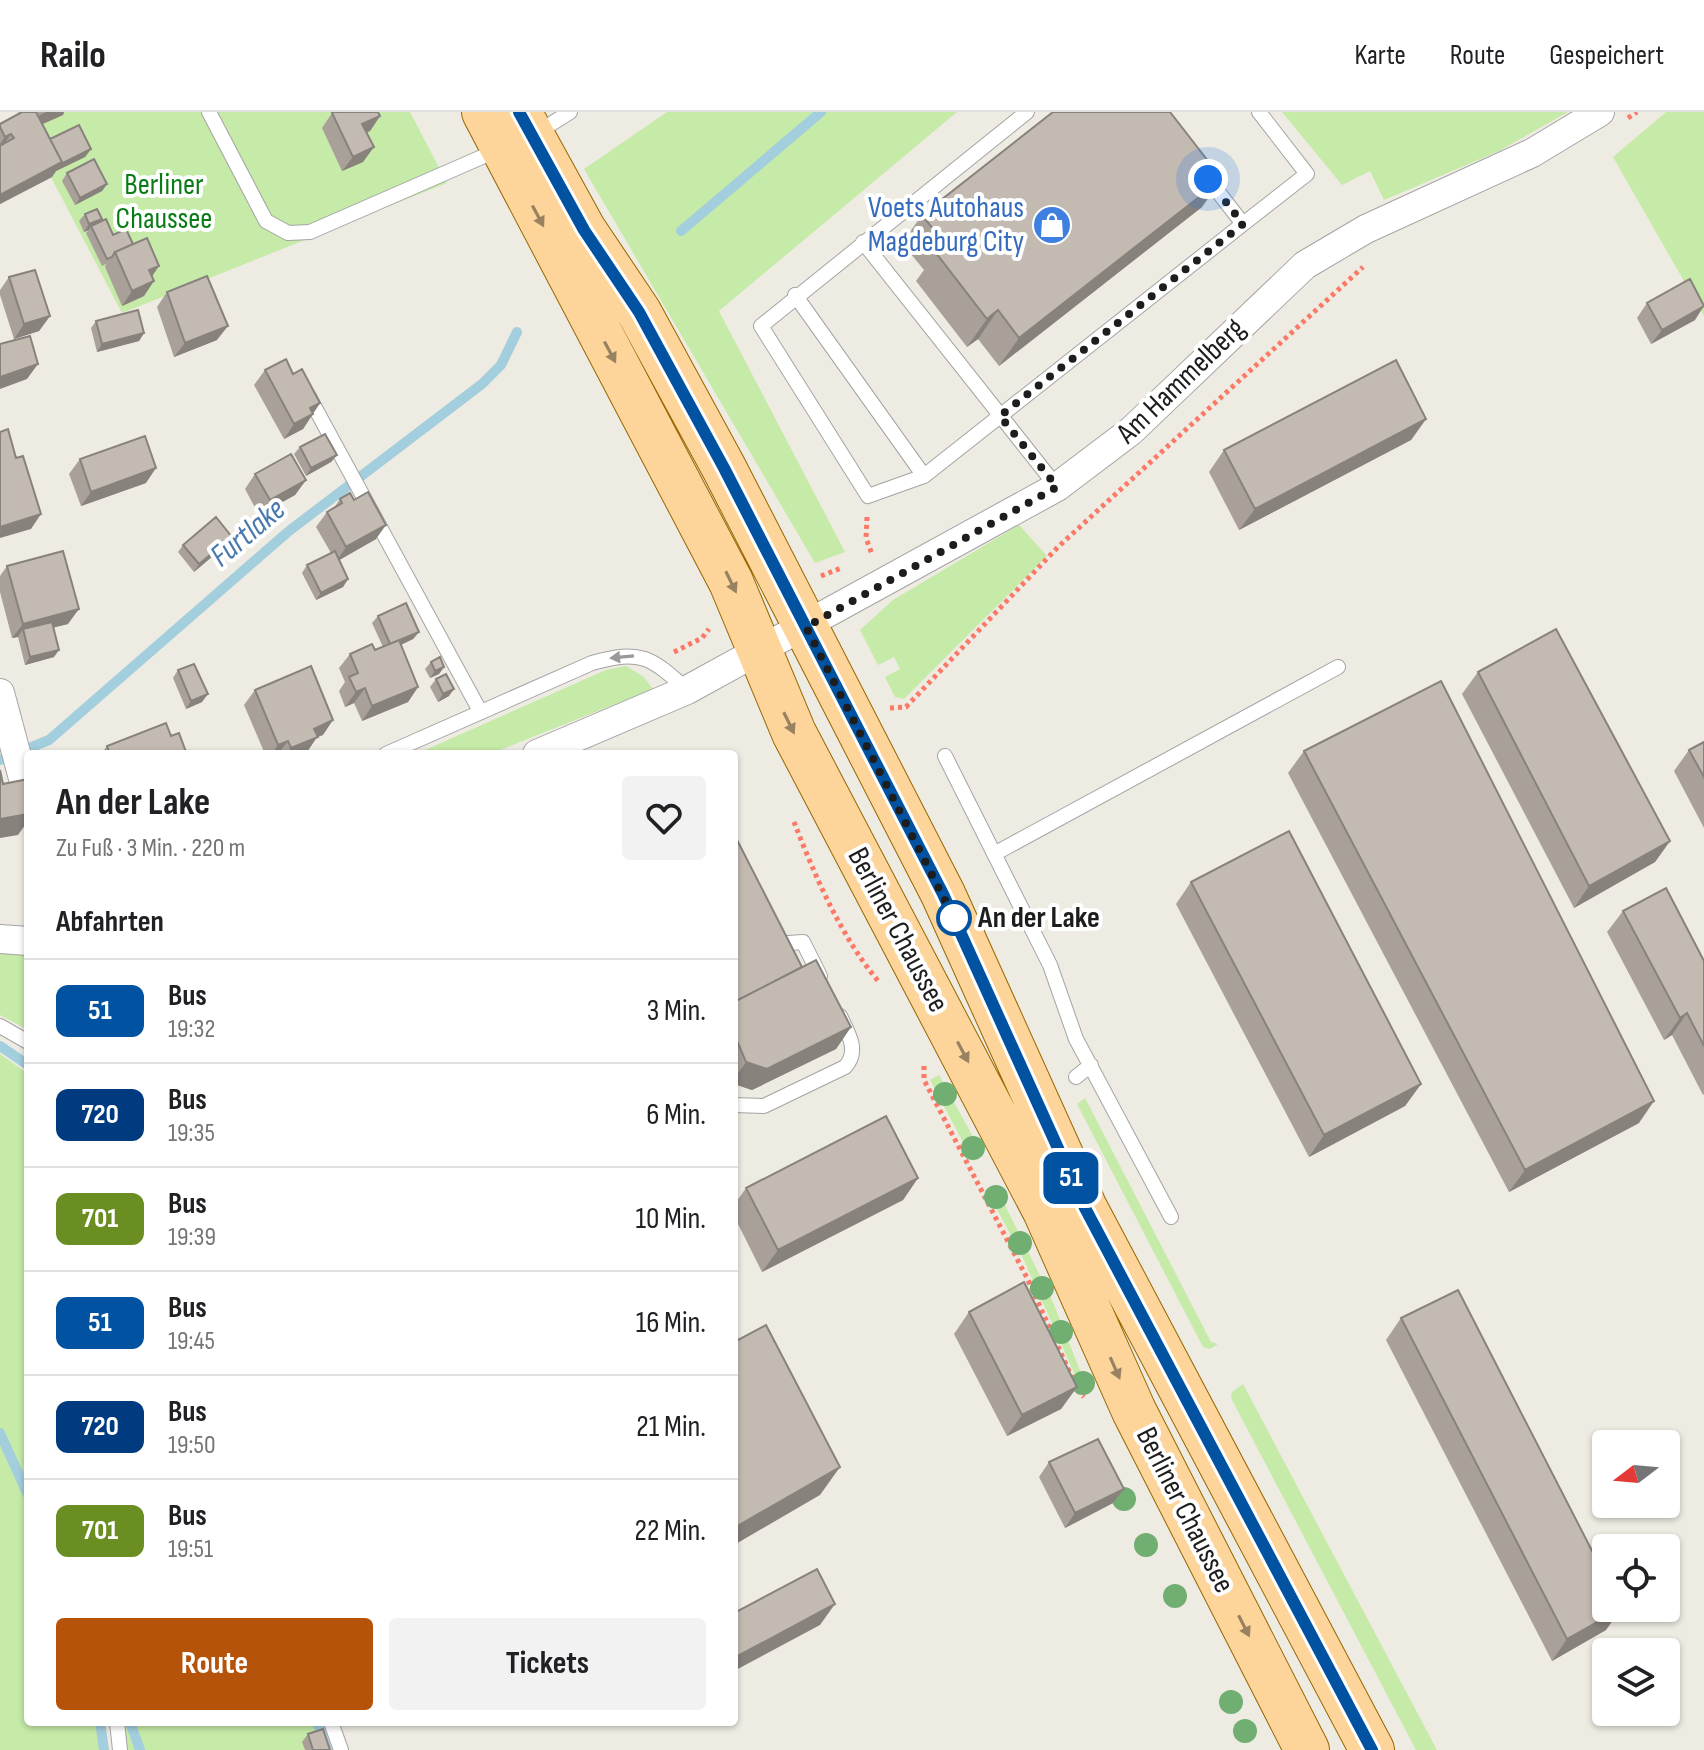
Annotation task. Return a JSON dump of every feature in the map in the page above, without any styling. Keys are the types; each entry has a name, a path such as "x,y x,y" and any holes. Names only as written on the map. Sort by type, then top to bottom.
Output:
{"main road":[{"name":"Berliner Chaussee","path":"510,127 584,230 660,350 943,894 1085,1208 1372,1750"},
{"name":"Berliner Chaussee","path":"510,127 731,582 794,733 1038,1198 1134,1411 1307,1750"}],"street":[{"name":"Am Hammelberg","path":"760,651 1057,487 1101,457 1305,265 1366,229 1613,116"},
{"path":"555,750 687,690 760,651"},
{"path":"0,693 24,782"},
{"path":"0,939 24,941"}],"lane":[{"path":"209,112 266,221 288,233 310,232 510,127 570,112"},
{"path":"1027,112 795,295 761,326 868,496 924,476 1307,174 1259,112"},
{"path":"1194,162 1243,224"},
{"path":"863,242 1057,487"},
{"path":"795,295 924,476"},
{"path":"298,377 480,711"},
{"path":"395,750 592,663 626,653 656,661 687,690"},
{"path":"994,854 1338,667"},
{"path":"945,756 1050,965 1076,1039 1171,1217"},
{"path":"738,1105 764,1106 850,1062 852,1039 803,942 762,945"},
{"path":"0,1026 24,1040"},
{"path":"1076,1077 1091,1065"},
{"path":"117,1726 120,1750"},
{"path":"332,1726 341,1750"}],"path":[{"path":"1613,116 1637,112"},
{"name":"Am Hammelberg","path":"885,708 906,707 1058,547 1353,279 1369,260"},
{"path":"859,560 872,554 866,538 868,496"},
{"path":"817,578 845,566"},
{"path":"656,661 702,638 716,619"},
{"name":"Berliner Chaussee","path":"791,814 809,862 863,963"}],"green space":[{"name":"Berliner Chaussee","path":"17,112 410,112 447,183 122,313"},
{"path":"667,112 957,112 719,311 845,552 815,563 584,169"},
{"path":"1282,112 1568,112 1499,151 1384,200 1370,171 1342,185"},
{"path":"1666,112 1704,112 1704,316 1613,157"},
{"path":"1019,525 1047,556 904,699 895,697 885,677 900,669 894,657 878,665 860,630 893,600"},
{"path":"626,666 644,677 653,689 500,750 425,750 606,670"},
{"path":"0,952 24,953 24,1028 0,1015"},
{"path":"0,1054 24,1071 24,1726 97,1726 100,1750 0,1750"},
{"path":"939,1075 983,1155 973,1161 930,1080"},
{"path":"1085,1098 1211,1342 1218,1344 1210,1349 1203,1347 1077,1104"},
{"path":"995,1185 1052,1300 1089,1393 1078,1382 1022,1256 986,1189"},
{"path":"1243,1384 1437,1750 1416,1750 1231,1398 1232,1392"},
{"path":"124,1726 314,1726 318,1737 303,1741 305,1750 127,1750"}],"building":[{"path":"22,112 36,112 62,162 0,195 0,146 14,138 11,134 5,137 0,124"},
{"path":"334,112 378,112 380,116 362,124 374,147 353,157"},
{"name":"Voets Autohaus Magdeburg City","path":"1053,112 1170,112 1222,179 1019,338 998,310 987,319 936,253 946,245 922,215"},
{"path":"79,125 91,149 61,164 50,139"},
{"path":"94,159 107,184 80,198 67,173"},
{"path":"97,209 102,219 89,224 85,214"},
{"path":"106,219 113,235 126,229 133,244 107,259 91,226"},
{"path":"147,238 159,266 149,270 154,281 132,291 115,252"},
{"path":"35,270 50,316 24,324 9,277"},
{"path":"207,276 228,326 185,343 167,292"},
{"path":"1690,279 1704,306 1662,330 1647,303"},
{"path":"138,310 144,333 102,344 96,321"},
{"path":"30,336 38,364 0,377 0,344"},
{"path":"286,359 293,374 302,369 320,403 310,408 313,414 294,424 265,370"},
{"path":"1396,360 1426,419 1255,509 1224,450"},
{"path":"8,429 16,458 23,456 41,514 0,527 0,432"},
{"path":"325,434 337,455 311,468 300,447"},
{"path":"145,436 156,468 91,492 80,459"},
{"path":"291,454 306,480 270,500 255,474"},
{"path":"368,492 386,525 346,547 327,512 342,503 340,499 350,493 354,500"},
{"path":"216,517 232,537 199,564 183,545"},
{"path":"63,551 79,609 23,624 7,566"},
{"path":"335,551 348,579 321,593 307,565"},
{"path":"406,603 419,632 390,644 378,616"},
{"path":"52,622 59,650 30,657 23,629"},
{"path":"1556,629 1670,841 1589,886 1478,672"},
{"path":"399,640 418,687 372,706 365,688 356,692 349,677 358,673 350,654 372,644 375,650"},
{"path":"440,657 444,667 435,671 431,662"},
{"path":"194,664 208,694 191,701 178,670"},
{"path":"311,666 333,720 314,729 318,737 291,748 288,741 278,745 255,690"},
{"path":"446,674 454,689 443,694 436,679"},
{"path":"1441,681 1654,1101 1525,1170 1304,751"},
{"path":"166,723 171,736 179,733 185,750 108,750 107,746"},
{"path":"1704,742 1704,777 1689,750"},
{"path":"0,770 3,784 24,780 24,815 0,819"},
{"path":"1289,831 1421,1084 1324,1135 1191,882"},
{"path":"738,842 802,967 738,1000"},
{"path":"1666,888 1704,961 1704,1046 1687,1013 1680,1018 1623,911"},
{"path":"816,960 851,1027 767,1069 746,1062 738,1043 738,1000"},
{"path":"886,1116 918,1178 778,1250 746,1188"},
{"path":"1024,1282 1077,1387 1022,1415 969,1312"},
{"path":"1458,1290 1592,1551 1592,1622 1597,1622 1567,1639 1401,1318"},
{"path":"766,1325 840,1467 738,1526 738,1340"},
{"path":"1098,1439 1124,1489 1075,1513 1049,1462"},
{"path":"817,1569 835,1604 738,1656 738,1611"},
{"path":"323,1729 330,1750 313,1750 308,1734"}],"waterway":[{"name":"Furtlake","path":"681,231 821,112"},
{"name":"Furtlake","path":"24,750 49,740 289,531 482,384 501,365 517,332"},
{"name":"Furtlake","path":"0,760 24,750"},
{"path":"0,1046 24,1062"},
{"path":"0,1433 24,1486"},
{"path":"101,1726 104,1750"},
{"path":"131,1726 140,1750"},
{"path":"318,1726 327,1750"}],"bus line":[{"name":"51","path":"519,112 584,230 639,312 724,468 844,708 943,894 1085,1208 1372,1750"}],"place":[{"name":"Voets Autohaus Magdeburg City","path":"1052,225"},
{"name":"An der Lake","path":"954,918"}],"route":[{"path":"954,918 956,922 844,708 806,627 1057,487 1000,416 1243,224 1208,179"}]}
